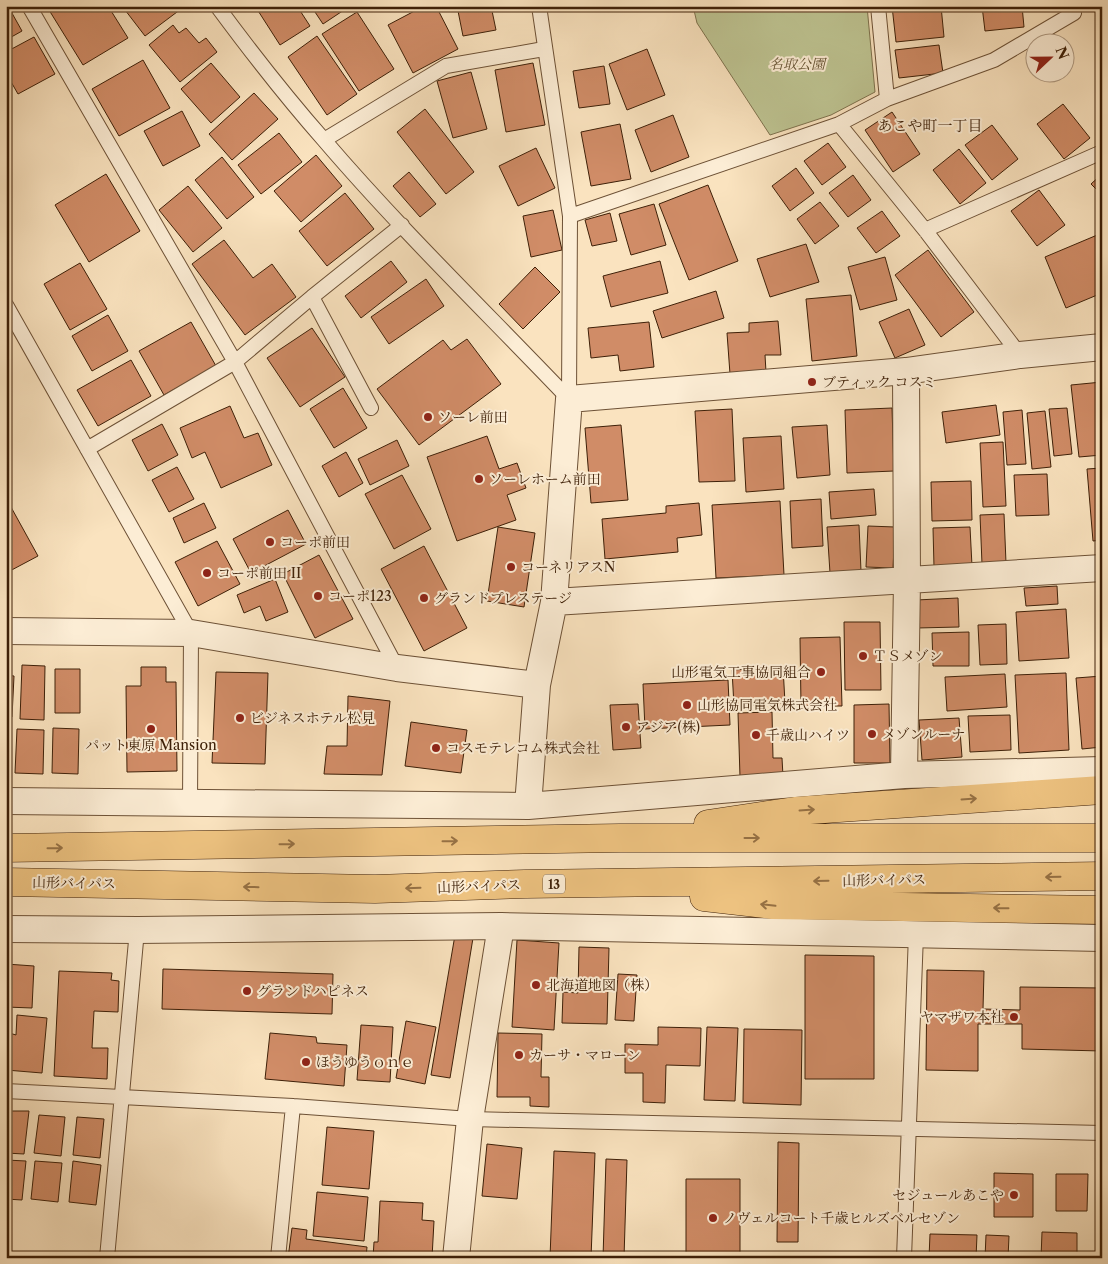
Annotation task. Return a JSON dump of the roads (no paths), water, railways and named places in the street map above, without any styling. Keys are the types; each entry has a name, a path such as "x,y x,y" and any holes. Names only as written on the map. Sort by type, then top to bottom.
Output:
{"highway":[{"path":"620,838 795,811 1102,790"},
{"path":"12,848 620,838 1102,838"},
{"name":"山形バイパス","path":"6,882 375,889 525,884 1102,876"},
{"path":"6,886 43,883"},
{"path":"607,884 772,906 1102,910"}],"street":[{"path":"528,806 537,685 554,602 569,399 906,370 1020,355 1102,347"},
{"path":"904,775 907,581 906,370"},
{"path":"554,602 1102,568"},
{"path":"6,631 191,633 397,668 537,685"},
{"path":"6,801 528,806 904,775 1102,770"},
{"path":"456,1258 470,1119 502,926"},
{"path":"6,929 137,930 502,926 1102,938"}],"lane":[{"path":"30,6 235,362 397,668"},
{"path":"217,6 249,49 324,140 402,225 569,399"},
{"path":"539,6 570,216 569,399"},
{"path":"878,6 887,99"},
{"path":"570,216 839,124 887,99 994,60 1074,13"},
{"path":"324,140 446,66 544,49"},
{"path":"839,124 924,230 1020,355"},
{"path":"924,230 1102,152"},
{"path":"87,449 235,362 402,225"},
{"path":"312,297 371,408"},
{"path":"6,306 191,633 190,804"},
{"path":"106,1258 137,930"},
{"path":"904,1258 916,934"},
{"path":"6,1091 293,1106 470,1119 1102,1133"},
{"path":"278,1258 293,1106"}],"place":[{"name":"ブティック コスミ","path":"812,382"},
{"name":"ソーレ前田","path":"428,417"},
{"name":"ソーレホーム前田","path":"479,479"},
{"name":"コーポ前田","path":"270,542"},
{"name":"コーネリアスN","path":"511,567"},
{"name":"コーポ前田 II","path":"207,573"},
{"name":"コーポ123","path":"318,596"},
{"name":"グランドプレステージ","path":"424,598"},
{"name":"ＴＳメゾン","path":"863,656"},
{"name":"山形電気工事協同組合","path":"821,672"},
{"name":"山形協同電気株式会社","path":"687,705"},
{"name":"ビジネスホテル松見","path":"240,718"},
{"name":"アジア(株)","path":"626,727"},
{"name":"パット東原 Mansion","path":"151,729"},
{"name":"メゾンルーナ","path":"872,734"},
{"name":"千歳山ハイツ","path":"756,735"},
{"name":"コスモテレコム株式会社","path":"436,748"},
{"name":"北海道地図（株）","path":"536,985"},
{"name":"グランドハピネス","path":"247,991"},
{"name":"ヤマザワ本社","path":"1014,1017"},
{"name":"カーサ・マローン","path":"519,1055"},
{"name":"ほうゆうｏｎｅ","path":"306,1062"},
{"name":"セジュールあこや","path":"1014,1195"},
{"name":"ノヴェルコート千歳ヒルズベルセゾン","path":"713,1218"}],"district":[{"name":"あこや町一丁目","path":"930,125"}],"park label":[{"name":"名取公園","path":"797,64"}]}
